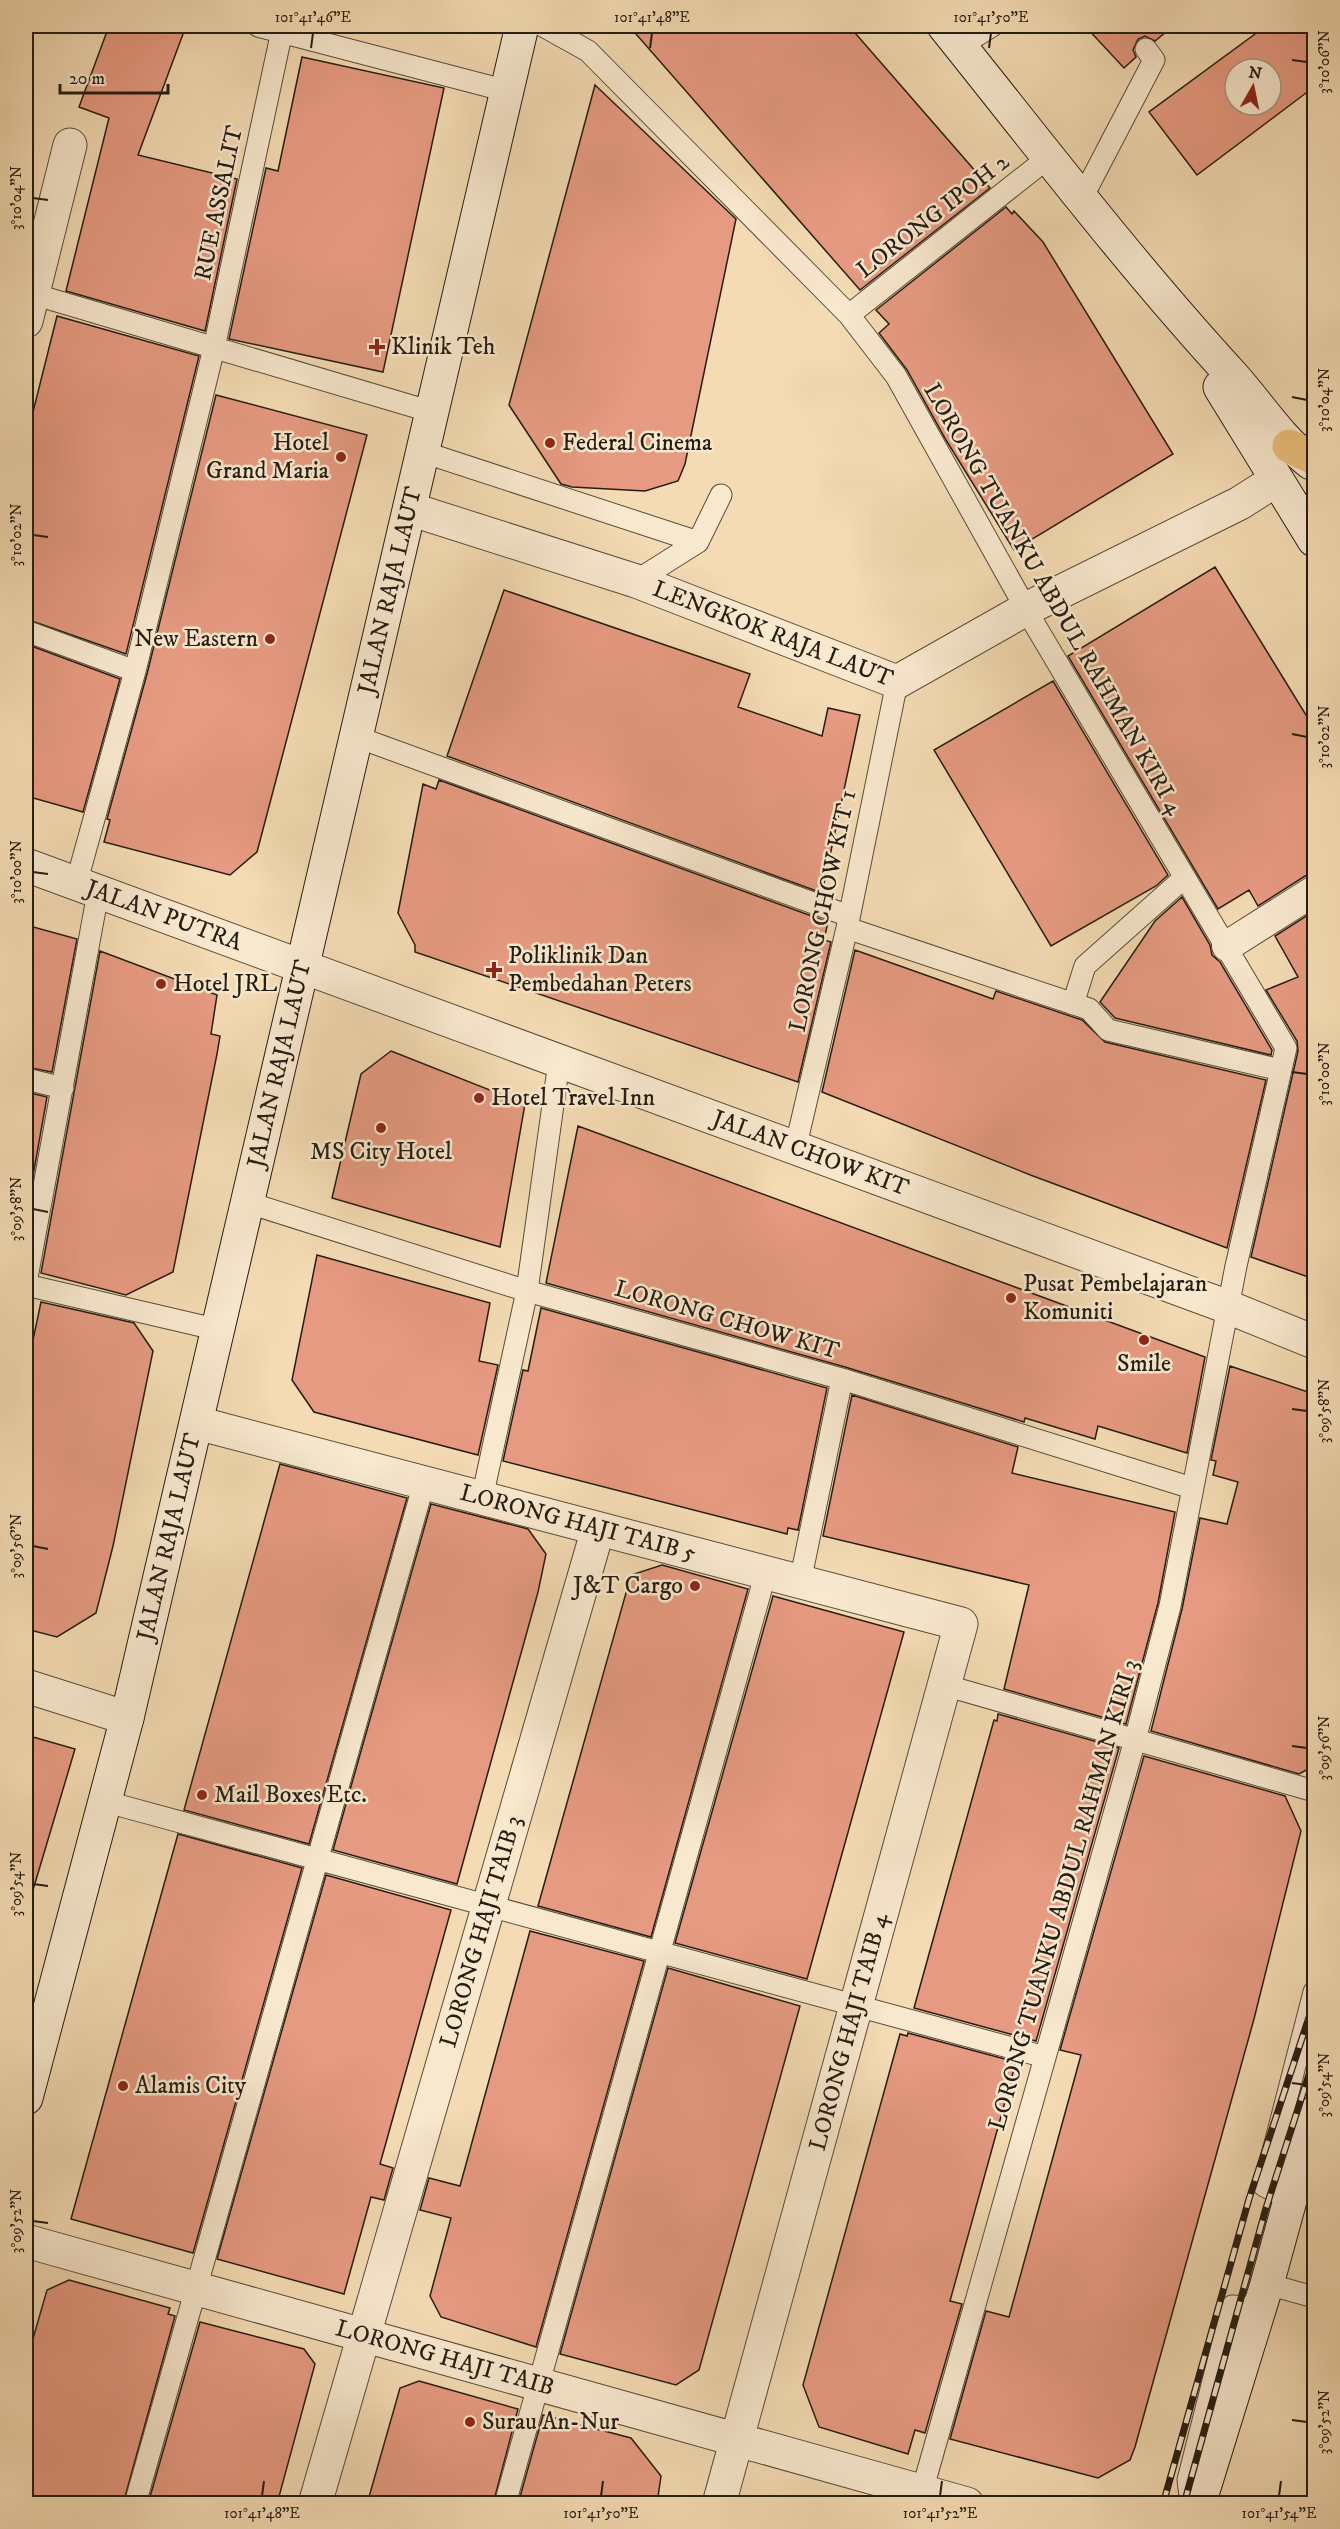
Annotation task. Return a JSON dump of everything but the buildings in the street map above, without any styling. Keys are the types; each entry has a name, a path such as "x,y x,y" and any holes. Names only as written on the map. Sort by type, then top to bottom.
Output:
{"street":[{"name":"JALAN RAJA LAUT","path":"26,2098 107,1802 249,1203 522,26"},
{"path":"952,36 1177,316 1314,466"},
{"path":"28,302 70,145"},
{"path":"1177,316 1314,540"},
{"name":"LENGKOK RAJA LAUT","path":"410,509 636,581 897,682 1026,609 1240,503 1276,480"},
{"name":"JALAN PUTRA","path":"26,866 303,968"},
{"path":"1227,946 1314,891"},
{"name":"JALAN CHOW KIT","path":"303,968 1228,1307 1314,1342"},
{"name":"LORONG HAJI TAIB 5","path":"197,1424 961,1624"},
{"name":"LORONG HAJI TAIB 3","path":"315,2504 598,1529"},
{"name":"LORONG HAJI TAIB 4","path":"719,2504 961,1624"},
{"path":"26,1686 127,1718"},
{"path":"1199,2504 1264,2296 1314,2113"},
{"name":"LORONG HAJI TAIB","path":"26,2241 737,2439 921,2497 967,2504"}],"lane":[{"path":"258,26 282,29 507,91"},
{"name":"LORONG TUANKU ABDUL RAHMAN KIRI 4","path":"543,26 588,51 849,315 896,376 1026,609 1286,1048 1228,1307"},
{"path":"952,36 992,26"},
{"name":"RUE ASSALIT","path":"26,1284 63,1088 87,888 135,671 214,348 282,29"},
{"path":"1082,198 1154,60 1146,49"},
{"name":"LORONG IPOH 2","path":"849,315 1049,157"},
{"path":"28,302 214,348 432,412"},
{"path":"423,452 698,542"},
{"path":"636,581 698,542 721,495"},
{"path":"26,631 135,671"},
{"name":"LORONG CHOW KIT 1","path":"795,1149 848,922 897,682"},
{"path":"357,737 848,922 1089,1009 1108,1030 1281,1070"},
{"path":"1073,1004 1085,966 1184,878"},
{"path":"482,1498 527,1291 560,1062"},
{"path":"26,1079 63,1088"},
{"name":"LORONG CHOW KIT","path":"249,1203 527,1291 842,1379 1192,1488"},
{"path":"26,1284 219,1330"},
{"name":"LORONG TUANKU ABDUL RAHMAN KIRI 3","path":"921,2497 1135,1740 1170,1606 1228,1307"},
{"path":"800,1582 842,1379"},
{"path":"135,2504 424,1483"},
{"path":"505,2504 766,1572"},
{"path":"944,1685 1314,1791"},
{"path":"107,1802 1046,2057"},
{"path":"1291,2199 1264,2186 1314,1992"},
{"path":"1191,2504 1188,2480 1232,2306 1264,2296 1314,2297"}],"railway":[{"path":"1163,2504 1249,2199 1314,2002"},
{"path":"1184,2504 1266,2208 1314,2059"}],"place":[{"name":"Klinik Teh","path":"377,347"},
{"name":"Federal Cinema","path":"550,443"},
{"name":"Hotel Grand Maria","path":"341,457"},
{"name":"New Eastern","path":"270,639"},
{"name":"Poliklinik Dan Pembedahan Peters","path":"494,970"},
{"name":"Hotel JRL","path":"161,984"},
{"name":"Hotel Travel Inn","path":"479,1098"},
{"name":"MS City Hotel","path":"381,1128"},
{"name":"Pusat Pembelajaran Komuniti","path":"1011,1298"},
{"name":"Smile","path":"1144,1340"},
{"name":"J&T Cargo","path":"695,1586"},
{"name":"Mail Boxes Etc.","path":"202,1795"},
{"name":"Alamis City","path":"123,2086"},
{"name":"Surau An-Nur","path":"470,2422"}]}
